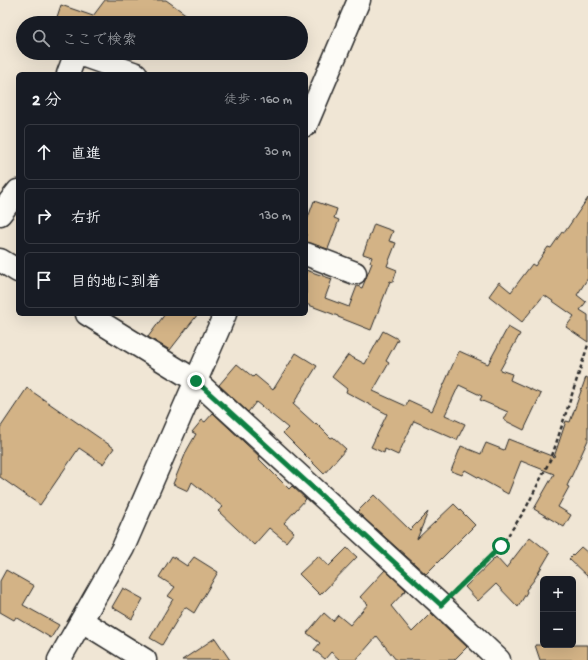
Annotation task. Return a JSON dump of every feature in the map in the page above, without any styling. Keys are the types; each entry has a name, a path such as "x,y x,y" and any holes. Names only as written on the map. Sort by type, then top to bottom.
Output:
{"street":[{"path":"308,120 359,0"},
{"path":"69,72 73,60"},
{"path":"96,60 130,72"},
{"path":"0,214 16,194"},
{"path":"308,255 355,273"},
{"path":"0,260 16,270"},
{"path":"91,316 196,381 499,660"},
{"path":"59,660 123,548 224,316"},
{"path":"82,621 145,660"}],"path":[{"path":"441,605 501,546 525,510 552,456 588,345"}],"building":[{"path":"105,0 166,0 188,16 93,16"},
{"path":"61,5 93,16 57,16"},
{"path":"588,198 588,278 577,295 586,302 580,310 588,315 588,342 566,327 574,316 544,295 522,322 489,296 499,282 511,292 532,264 535,266 548,247 551,248 562,232 564,233"},
{"path":"314,201 337,209 334,218 339,220 328,249 308,243 308,218"},
{"path":"374,224 393,231 389,241 396,243 387,266 397,270 393,282 390,281 371,330 308,305 308,271 332,279 325,298 349,307 357,286 362,288 372,263 370,262 372,257 363,254"},
{"path":"164,316 196,316 170,350 148,337"},
{"path":"508,327 520,334 500,370 512,374 510,380 541,394 524,430 504,420 508,412 480,400 482,396 459,385 445,415 465,424 457,440 414,421 398,455 385,449 384,453 371,447 387,414 346,392 347,389 332,377 348,355 365,364 383,331 398,339 386,361 389,363 373,391 406,406 408,400 432,411 459,351 488,364"},
{"path":"296,353 317,366 293,404 331,438 333,437 346,449 324,474 283,433 288,428 256,402 248,412 219,385 237,364 253,377 255,375 273,390"},
{"path":"586,377 588,378 588,440 567,486 569,487 558,507 571,515 564,527 534,509 554,474 521,461 508,494 465,470 462,475 451,471 461,446 481,454 486,443 504,450 508,439 554,457 566,421 570,422"},
{"path":"27,388 114,448 103,464 79,448 40,505 0,477 0,428"},
{"path":"213,413 260,457 259,459 289,489 292,486 306,499 284,523 294,532 286,542 269,528 254,545 218,511 223,507 192,482 188,491 173,484 187,450 196,434 192,432 202,420 205,422"},
{"path":"374,495 410,530 428,512 417,539 454,504 475,525 426,574 357,512"},
{"path":"530,537 550,553 534,580 526,590 527,592 518,607 496,584 478,601 465,587 496,557 506,568"},
{"path":"581,547 588,553 588,577 569,559"},
{"path":"347,548 357,557 320,595 299,574 318,556 329,566"},
{"path":"172,556 187,566 194,557 218,572 194,613 185,607 162,645 150,638 173,599 168,596 175,587 159,577"},
{"path":"6,570 34,586 23,605 59,625 51,638 16,617 14,620 0,612 0,581"},
{"path":"385,570 406,590 391,606 412,632 431,613 467,647 454,660 396,660 377,636 356,660 340,660 331,652 325,659 314,650 320,643 307,633 324,613 333,621 338,615 350,625 368,604 360,597"},
{"path":"123,588 143,599 132,619 112,607"},
{"path":"215,638 230,660 182,660"},
{"path":"535,645 540,645 540,648 576,648 576,645 588,645 588,660 540,660"}],"route":[{"path":"196,381 441,605 501,546"}]}
